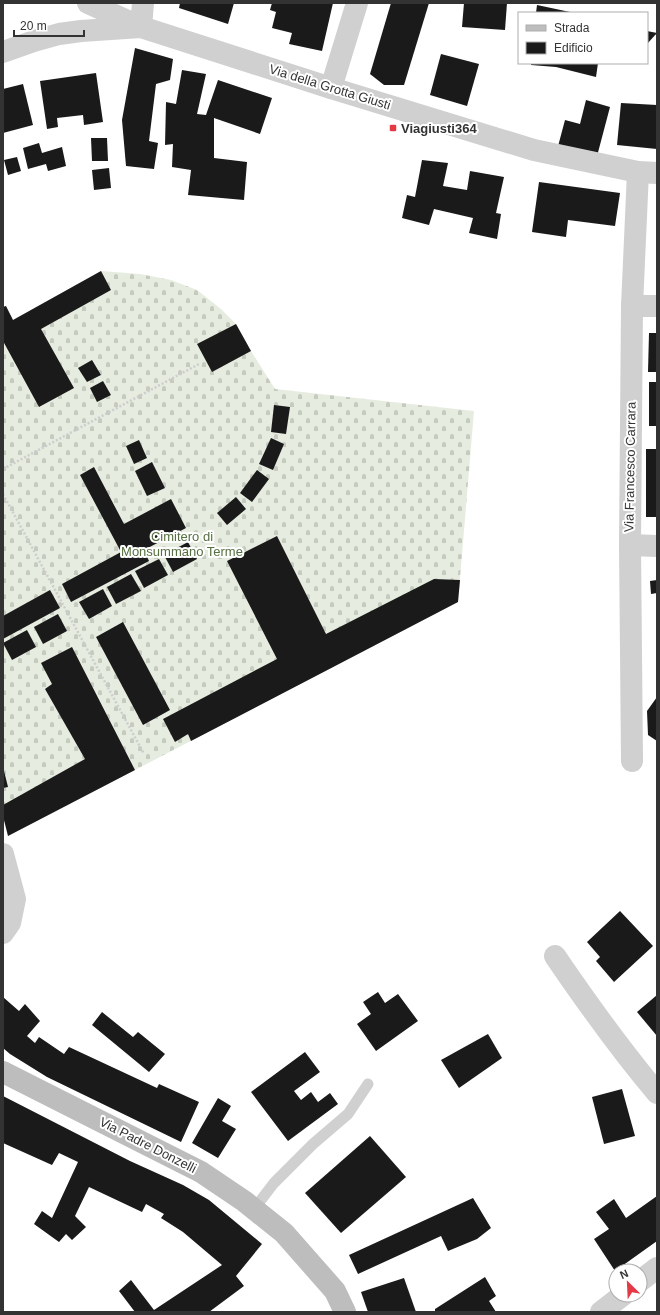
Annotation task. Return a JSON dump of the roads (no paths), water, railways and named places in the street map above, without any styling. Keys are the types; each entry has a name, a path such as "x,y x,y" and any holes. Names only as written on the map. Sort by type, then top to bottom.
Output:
{"street":[{"path":"88,3 141,27 143,3"},
{"path":"331,88 357,3"},
{"name":"Via della Grotta Giusti","path":"3,52 59,34 141,27 331,88 534,150 647,173"},
{"name":"Via Francesco Carrara","path":"632,761 630,545 632,306 647,173"},
{"path":"632,306 657,306"},
{"path":"630,545 657,546"},
{"path":"3,854 15,899 10,923 3,933"},
{"path":"555,956 631,1063 657,1092"},
{"name":"Via Padre Donzelli","path":"3,1072 201,1172 254,1209 284,1233 334,1291 345,1312"},
{"path":"648,1275 657,1268"},
{"path":"601,1312 613,1303"}],"lane":[{"path":"254,1209 274,1182 313,1144 348,1114 368,1084"}],"place":[{"name":"Viagiusti364","path":"393,128"}],"park label":[{"name":"Cimitero di Monsummano Terme","path":"182,544"}]}
